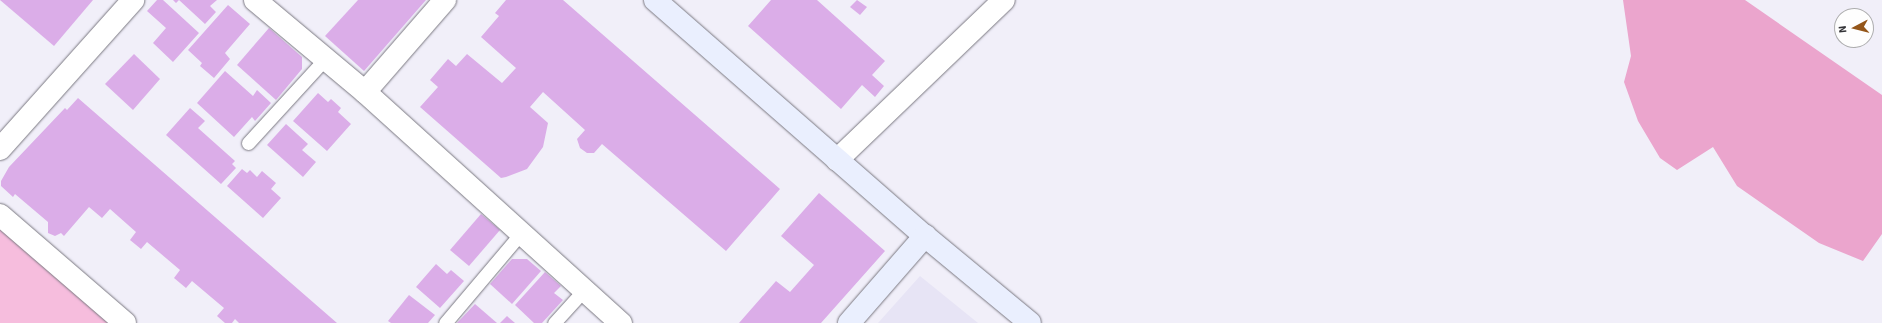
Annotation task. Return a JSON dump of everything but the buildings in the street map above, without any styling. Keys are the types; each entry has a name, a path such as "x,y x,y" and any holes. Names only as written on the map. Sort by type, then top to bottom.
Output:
{"street":[{"path":"0,149 133,0"},
{"path":"255,0 365,92 522,232 583,291 621,323"},
{"path":"365,92 445,0"},
{"path":"655,0 925,236 1030,323"},
{"path":"837,160 1004,0"},
{"path":"0,215 125,323"},
{"path":"849,323 925,236"}],"lane":[{"path":"248,143 325,59"},
{"path":"445,323 522,232"},
{"path":"554,323 583,291"}],"shaded area":[{"path":"1623,0 1745,0 1882,95 1882,234 1863,261 1819,243 1737,186 1713,147 1677,170 1660,158 1638,121 1624,82 1631,56"},
{"path":"0,227 108,323 0,323"},
{"path":"920,276 978,323 878,323"}]}
